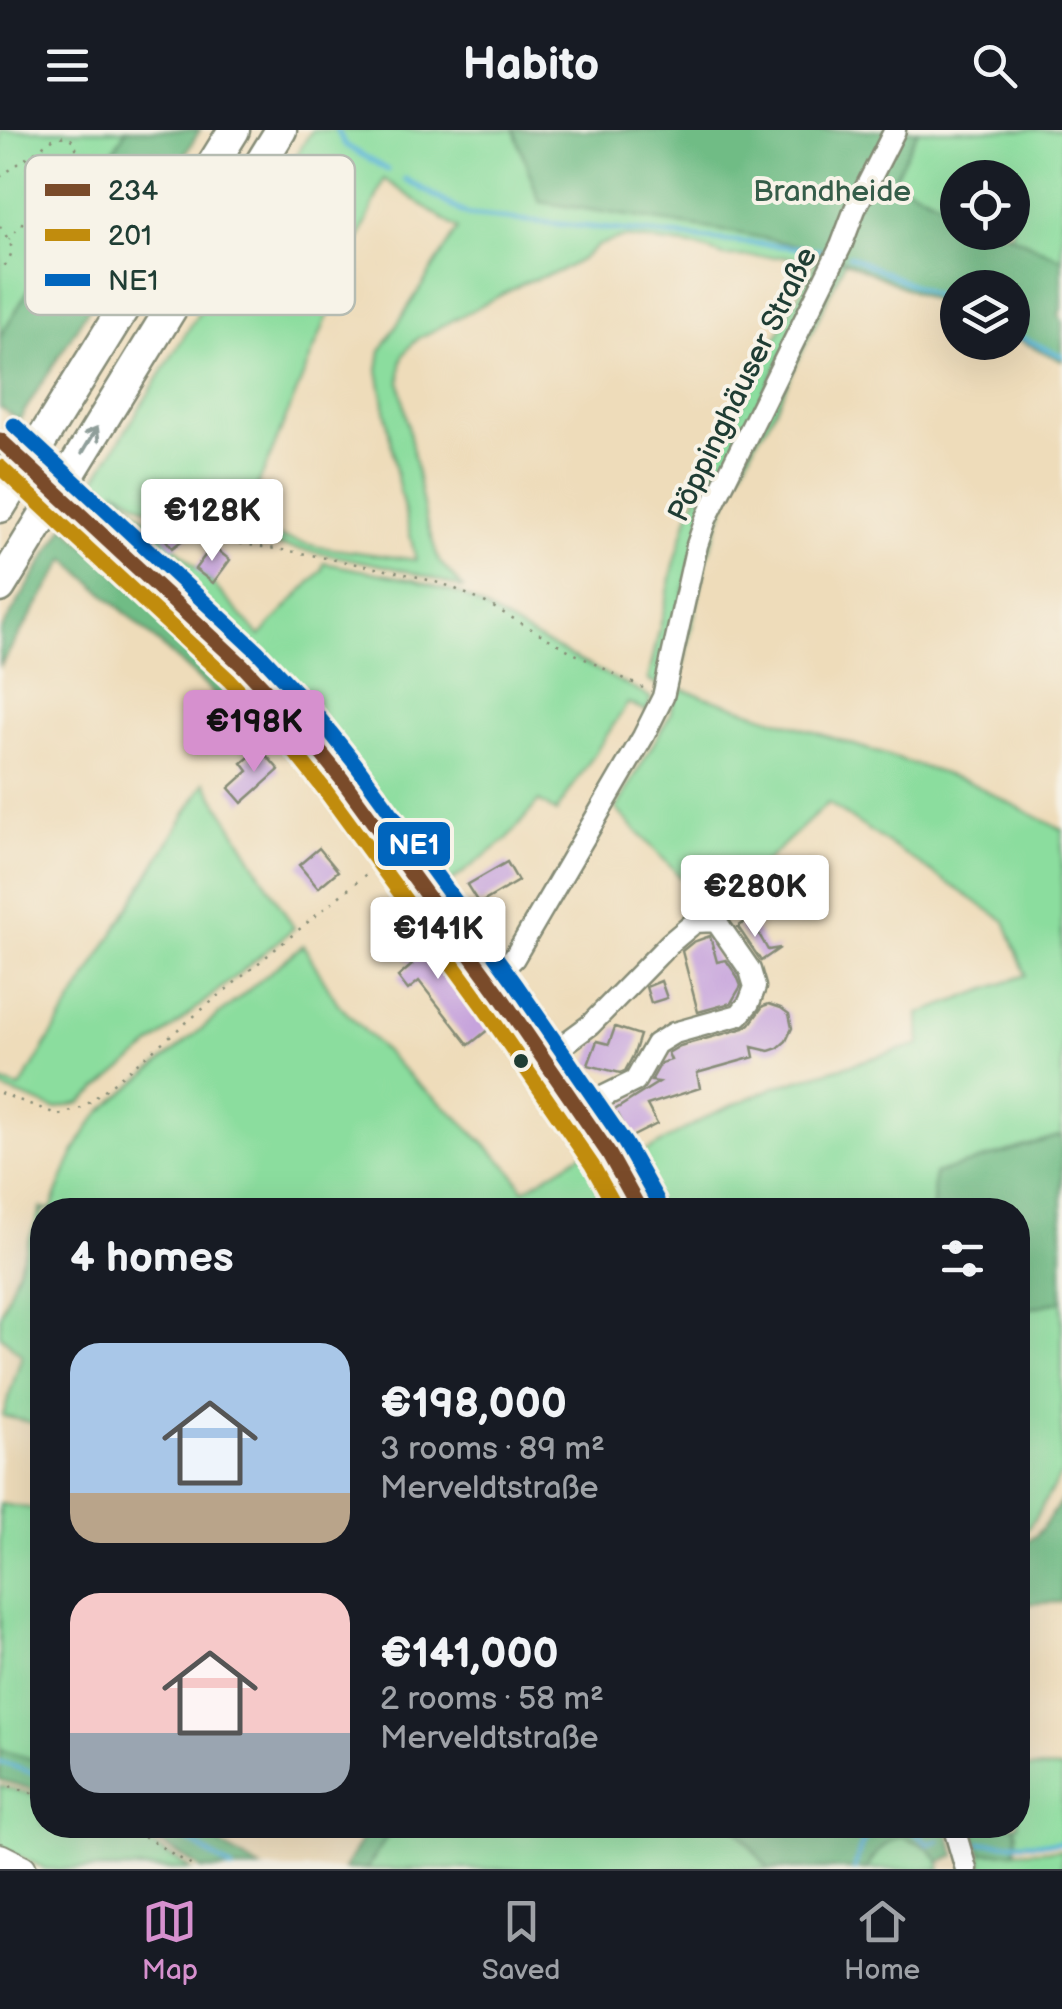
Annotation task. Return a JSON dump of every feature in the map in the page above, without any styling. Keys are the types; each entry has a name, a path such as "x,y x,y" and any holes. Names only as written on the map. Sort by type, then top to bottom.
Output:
{"highway":[{"path":"218,155 234,130"},
{"path":"267,155 282,130"},
{"path":"0,507 119,315"},
{"path":"0,587 168,315"}],"main road":[{"path":"0,1858 22,1869"}],"street":[{"name":"Pöppinghäuser Straße","path":"489,982 514,958 663,697 706,520 895,130"},
{"path":"0,440 243,666 300,727 395,850 489,982 610,1154 634,1198"},
{"path":"544,1060 590,1025 694,922 716,921 750,970 755,987 749,1004 738,1015 674,1033 656,1044 634,1082 578,1109"},
{"path":"957,1838 966,1869"}],"path":[{"path":"30,155 54,138 66,136 75,142 76,155"},
{"path":"0,177 25,159"},
{"path":"9,239 25,220"},
{"path":"0,226 12,244 12,253 0,272"},
{"path":"209,539 296,552 449,586 577,656 663,697"},
{"path":"0,1093 59,1115 84,1107 395,850"},
{"path":"0,1784 30,1793"},
{"path":"147,1838 197,1869"}],"green space":[{"path":"0,130 126,130 111,155 25,155 25,296 0,337"},
{"path":"126,130 200,130 184,155 111,155"},
{"path":"312,130 514,130 540,202 820,250 815,261 827,266 707,506 659,686 648,680 689,513 814,261 724,256 699,247 625,237 599,245 560,271 526,282 413,343 403,358 400,383 426,521 439,561 464,589 387,567 231,536 150,510 115,488 260,636 322,570 324,563 414,580 462,595 651,698 647,711 628,703 556,812 539,801 507,839 448,884 442,874 435,878 347,755 260,658 87,493 197,315 328,315 238,527 319,547 416,560 378,370 381,350 458,229 384,179 355,250 355,155 297,155"},
{"name":"Brandheide","path":"514,130 918,130 893,181 940,202 940,250 1030,250 1030,244 1062,259 1062,361 1030,345 1030,270 940,270 940,303 820,250 540,202"},
{"path":"918,130 1062,130 1062,259 1030,244 1030,160 940,160 940,202 893,181"},
{"path":"840,259 845,261 727,500 708,554 678,688 969,782 1062,830 1062,1135 935,1174 934,1198 652,1198 629,1161 712,1114 775,1087 920,1044 919,1014 1026,975 1005,921 828,803 713,911 616,809 671,713 703,542"},
{"path":"25,296 25,315 85,315 19,420 0,407 0,337"},
{"path":"65,526 278,730 274,735 259,727 252,734 207,687 66,559 0,666 0,632"},
{"path":"205,782 294,928 81,1103 55,1109 0,1088 0,1082 20,1088"},
{"path":"303,945 338,1004 510,1169 524,1190 587,1151 612,1198 56,1198 84,1135 101,1112"},
{"path":"1062,1135 1062,1301 1030,1308 1030,1198 933,1198 934,1174"},
{"path":"30,1237 30,1422 3,1416 22,1355 0,1335 0,1316"},
{"path":"1062,1301 1062,1473 1030,1525 1030,1308"},
{"path":"1062,1500 1062,1602 1030,1603 1030,1539"},
{"path":"0,1504 30,1508 30,1759 0,1750"},
{"path":"0,1750 30,1759 30,1789 0,1780"},
{"path":"1030,1768 1062,1769 1062,1843 1016,1843 1017,1838 1030,1838"},
{"path":"0,1786 30,1794 30,1838 141,1838 191,1869 46,1869 0,1848"},
{"path":"152,1838 208,1838 262,1869 202,1869"},
{"path":"362,1838 386,1838 367,1869 344,1869"},
{"path":"386,1838 744,1838 769,1869 367,1869"},
{"path":"744,1838 899,1838 881,1849 867,1869 769,1869"},
{"path":"904,1838 927,1847 941,1869 867,1869 890,1843"},
{"path":"904,1838 950,1838 956,1855 940,1862 927,1847"},
{"path":"976,1838 1017,1838 1015,1852 981,1853"},
{"path":"1062,1850 1062,1869 983,1869 981,1853"}],"building":[{"path":"171,518 176,525 182,521 191,534 172,548 157,528"},
{"path":"212,546 230,560 213,583 195,569"},
{"path":"260,748 279,770 242,803 229,788 248,771 242,763"},
{"path":"319,848 338,871 318,888 299,865"},
{"path":"507,862 518,881 479,904 467,885"},
{"path":"400,915 494,1025 469,1045 419,981 408,990 398,977 412,965 382,929"},
{"path":"750,918 768,950 780,948 761,961 738,927"},
{"path":"710,936 717,962 726,960 741,986 731,1003 698,1012 682,951"},
{"path":"661,981 667,998 651,1003 646,987"},
{"path":"769,1004 789,1014 792,1028 786,1041 769,1051 752,1047 754,1057 697,1073 700,1088 647,1105 657,1124 631,1137 613,1111 659,1082 651,1081 661,1063 671,1060 668,1053 744,1028"},
{"path":"615,1027 640,1035 625,1071 588,1065 597,1041 609,1044"}],"waterway":[{"path":"337,130 345,145 388,170"},
{"path":"405,179 468,215 820,250 828,254"},
{"path":"849,256 940,298"},
{"path":"1030,341 1062,356"},
{"path":"0,1762 30,1772"},
{"path":"186,1838 232,1869"},
{"path":"855,1869 867,1838"},
{"path":"921,1838 929,1844 939,1841"},
{"path":"981,1843 1062,1843"}],"transit line":[{"name":"NE1","path":"14,425 257,651 316,714 517,986 625,1143 656,1198"},
{"name":"234","path":"0,440 243,666 300,727 501,997 609,1154 633,1198"},
{"name":"201","path":"0,467 229,680 285,740 485,1009 610,1198"}]}
